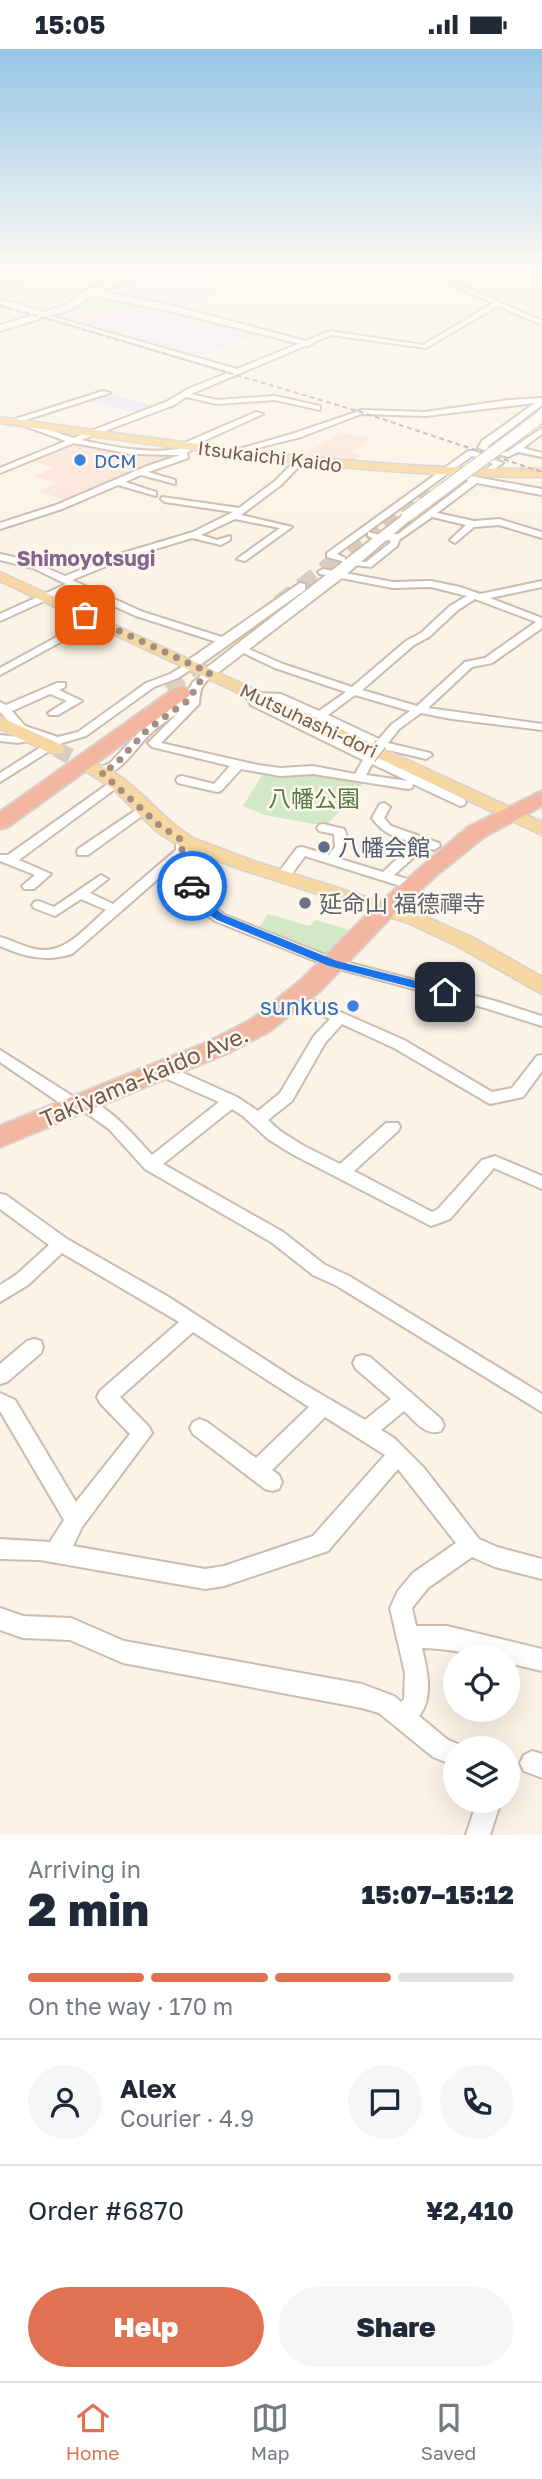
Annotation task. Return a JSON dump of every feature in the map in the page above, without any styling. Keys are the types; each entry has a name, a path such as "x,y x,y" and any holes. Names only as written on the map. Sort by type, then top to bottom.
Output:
{"highway":[{"path":"0,804 181,691"},
{"path":"0,822 70,775 181,691"},
{"name":"Takiyama-kaido Ave.","path":"0,1137 242,1037 297,998 386,909 476,832 542,797"}],"main road":[{"name":"Itsukaichi Kaido","path":"6,420 229,453 443,473 542,473"},
{"name":"Mutsuhashi-dori","path":"0,576 542,829"},
{"path":"2,712 29,738 54,746"},
{"path":"103,774 182,845 386,909 444,931 542,987"}],"street":[{"path":"165,350 238,372"},
{"path":"0,471 171,403 290,350"},
{"path":"6,420 106,393"},
{"path":"185,395 218,402 275,398 317,408"},
{"path":"238,409 257,399"},
{"path":"229,453 298,435 360,413 425,414 509,402 542,401"},
{"path":"542,401 482,448 508,455 542,430"},
{"path":"25,423 74,441 129,450 186,448 259,414"},
{"path":"29,886 44,874 6,858 114,766 181,691 197,684 330,573 542,416"},
{"path":"0,526 60,507 186,456 186,448"},
{"path":"517,449 540,452"},
{"path":"365,529 378,538 400,537 464,489 475,475 499,463 471,453 365,529 330,555 368,565 394,544 395,538"},
{"path":"0,618 47,598 69,582 125,555 192,535 238,514 301,460"},
{"path":"141,472 172,482"},
{"path":"475,475 542,492"},
{"path":"430,482 445,477 464,479 464,489"},
{"path":"118,482 153,494"},
{"path":"165,499 288,527 242,559"},
{"path":"431,514 472,524 497,521 542,535"},
{"path":"455,540 472,524"},
{"path":"192,535 218,543 227,538"},
{"path":"0,558 33,564 147,616 224,641"},
{"path":"0,778 54,746 82,734 150,685 174,676 330,573 393,585 431,584 457,589 542,622"},
{"path":"320,716 371,678 410,643 425,635 454,608 477,596 542,584"},
{"path":"0,671 94,619"},
{"path":"358,778 395,727 470,664 488,661 542,622"},
{"path":"240,649 279,666 417,710 542,727"},
{"path":"54,713 76,701 55,687 2,712 21,728 54,746"},
{"path":"181,691 193,704 154,743 237,766 280,772 313,770 408,785"},
{"path":"426,755 381,744 277,696 253,693 255,703 460,802"},
{"path":"0,738 29,738"},
{"path":"182,780 217,788 237,766"},
{"path":"382,807 378,818 387,829 428,844 387,875"},
{"path":"83,852 142,810"},
{"path":"323,828 340,832 341,847 333,859"},
{"path":"0,941 36,956 52,957 67,951 116,910 182,845 188,857 192,889 200,904 209,912 333,963 491,1004 542,1021"},
{"path":"283,876 302,851 387,875 412,885"},
{"path":"39,905 55,912 101,879"},
{"path":"81,894 116,910"},
{"path":"297,998 399,1044 490,1098 517,1093 542,1060"},
{"path":"258,1120 286,1097 319,1039 340,1017"},
{"path":"0,1055 115,1125 151,1165 277,1237 319,1270 542,1404"},
{"path":"164,1071 231,1101 274,1135 431,1219 444,1214 488,1164 495,1162 542,1183"},
{"path":"151,1165 231,1101"},
{"path":"341,1173 392,1127"},
{"path":"0,1200 61,1244 161,1301 323,1406 366,1430 398,1455 417,1475 471,1546 495,1557 542,1569"},
{"path":"0,1295 22,1280 61,1244"},
{"path":"54,1553 75,1520 142,1433 107,1397 192,1322"},
{"path":"0,1376 34,1347"},
{"path":"363,1363 435,1425"},
{"path":"366,1430 405,1399"},
{"path":"0,1401 8,1406 75,1520"},
{"path":"201,1428 265,1477 323,1406"},
{"path":"0,1549 54,1553 205,1579 225,1576 320,1544 398,1455"},
{"path":"403,1718 415,1703 416,1673 401,1608 404,1598 435,1569 471,1546"},
{"path":"0,1619 23,1627 71,1629 123,1652 362,1696 386,1704 443,1750"},
{"path":"408,1637 447,1637 542,1660"},
{"path":"481,1834 486,1813"}],"shaded area":[{"path":"169,350 215,350 194,358"},
{"path":"110,394 155,406 136,413 89,400"},
{"path":"342,433 372,438 350,452 362,455 352,462 298,457"},
{"path":"75,443 182,456 69,501 39,491 56,483 35,476 54,467 29,460"}],"green space":[{"name":"八幡公園","path":"264,772 314,773 364,780 356,796 325,826 264,815 243,806"},
{"path":"268,914 310,926 316,920 350,930 324,957 257,931"}],"tunnel":[{"path":"332,565 430,492"},
{"path":"279,604 334,563"},
{"path":"166,687 208,656"},
{"path":"56,749 93,768"}],"railway":[{"path":"153,350 361,412 542,472"}],"way so far":[{"path":"85,615 210,673 197,684 190,699 148,729 114,766 101,772 160,826 182,840 182,851 188,857 192,886"}],"place":[{"name":"DCM","path":"80,460"},
{"name":"八幡会館","path":"324,847"},
{"name":"延命山 福德禪寺","path":"305,903"},
{"name":"sunkus","path":"353,1006"}],"district":[{"name":"Shimoyotsugi","path":"86,558"}],"route":[{"path":"192,886 200,904 220,918 333,963 445,992"}]}
